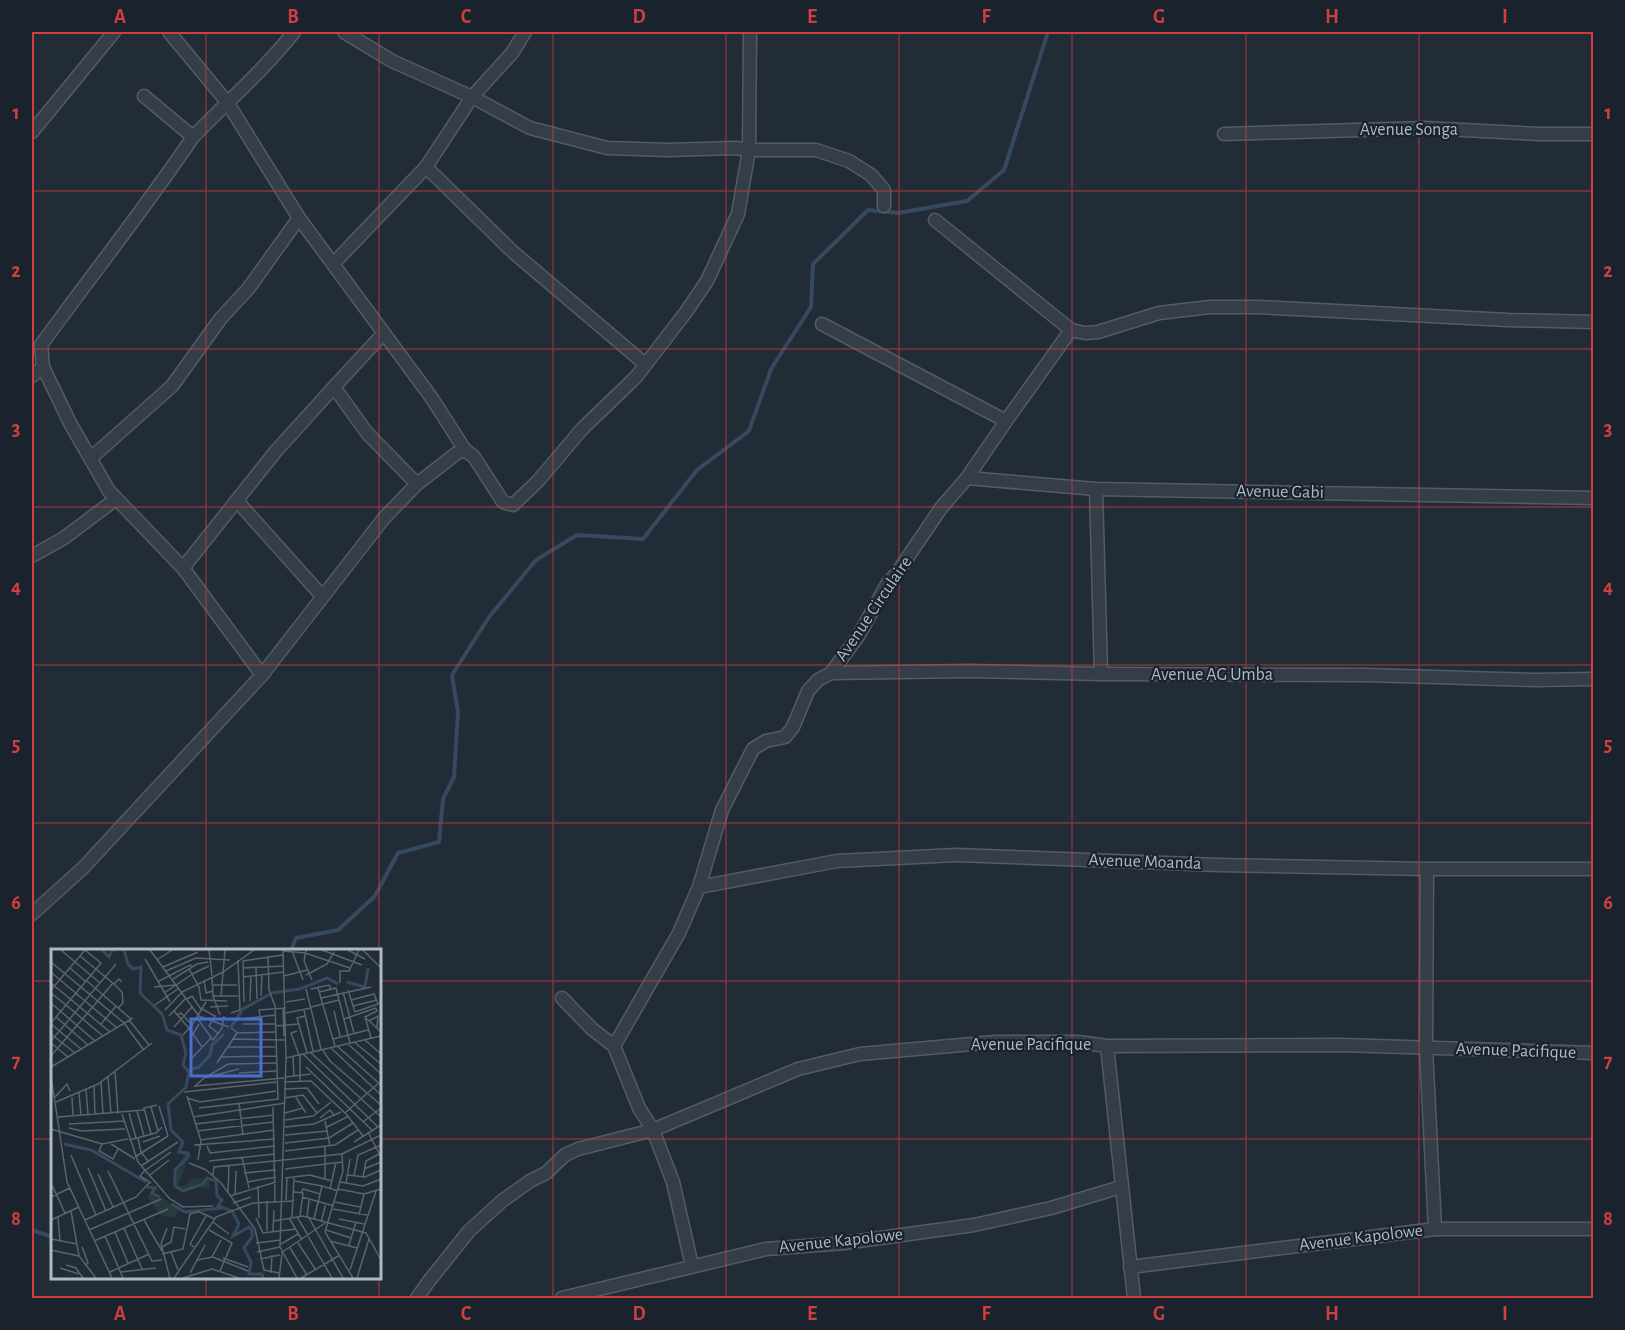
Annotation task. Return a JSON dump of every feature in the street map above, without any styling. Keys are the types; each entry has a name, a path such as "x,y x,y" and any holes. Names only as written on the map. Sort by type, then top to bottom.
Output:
{"street":[{"path":"32,132 114,32"},
{"path":"169,32 227,102 299,218 431,397 465,450 474,457 503,502 513,505 538,481 582,429 636,377 707,281 738,213 749,150 750,32"},
{"path":"262,675 183,568 109,491 70,423 43,367 36,341 157,190 193,137 264,68 294,32"},
{"path":"344,32 392,61 472,97 530,128 607,148 816,150 849,161 871,175 884,190 884,207"},
{"path":"333,264 426,167 472,97 512,53 525,32"},
{"path":"144,96 193,137"},
{"name":"Avenue Songa","path":"1224,134 1425,128 1593,135"},
{"path":"426,167 513,252 645,364"},
{"path":"90,458 172,386 221,318 248,289 299,218"},
{"path":"935,220 1071,330 1085,333 1098,332 1159,313 1220,307 1593,322"},
{"path":"822,324 1006,421"},
{"name":"Avenue Circulaire","path":"614,1046 679,933 699,887 722,810 753,749 766,741 785,737 793,728 808,691 818,680 831,673 859,635 887,584 941,508 968,478 1071,330"},
{"path":"183,568 276,451 383,334"},
{"path":"32,376 43,367"},
{"path":"334,387 367,433 417,484"},
{"path":"32,914 83,868 262,675 384,518 417,484 457,453 465,450"},
{"name":"Avenue Gabi","path":"968,478 1096,489 1593,498"},
{"path":"1096,489 1101,674"},
{"path":"32,556 64,538 116,499"},
{"path":"237,501 322,596"},
{"name":"Avenue AG Umba","path":"831,673 969,671 1593,679"},
{"name":"Avenue Moanda","path":"699,887 837,861 956,855 1220,865 1593,869"},
{"path":"1427,869 1426,1048 1435,1229"},
{"path":"562,998 592,1029 614,1046 673,1182 692,1266"},
{"name":"Avenue Pacifique","path":"417,1299 469,1231 501,1201 546,1173 565,1155 579,1149 652,1130 798,1069 860,1054 995,1042 1078,1042 1107,1046 1268,1044 1593,1053"},
{"path":"1107,1046 1134,1299"},
{"name":"Avenue Kapolowe","path":"562,1299 766,1249 844,1243 974,1225 1051,1208 1121,1187"},
{"name":"Avenue Kapolowe","path":"1130,1267 1435,1229 1593,1229"}],"waterway":[{"path":"291,949 296,938 338,930 375,896 398,853 439,842 443,799 454,777 458,712 452,675 489,617 536,560 577,535 643,539 697,470 749,431 771,369 811,307 813,264 868,210 898,213 967,201 1004,170 1048,32"},
{"path":"32,1230 51,1237"}]}
